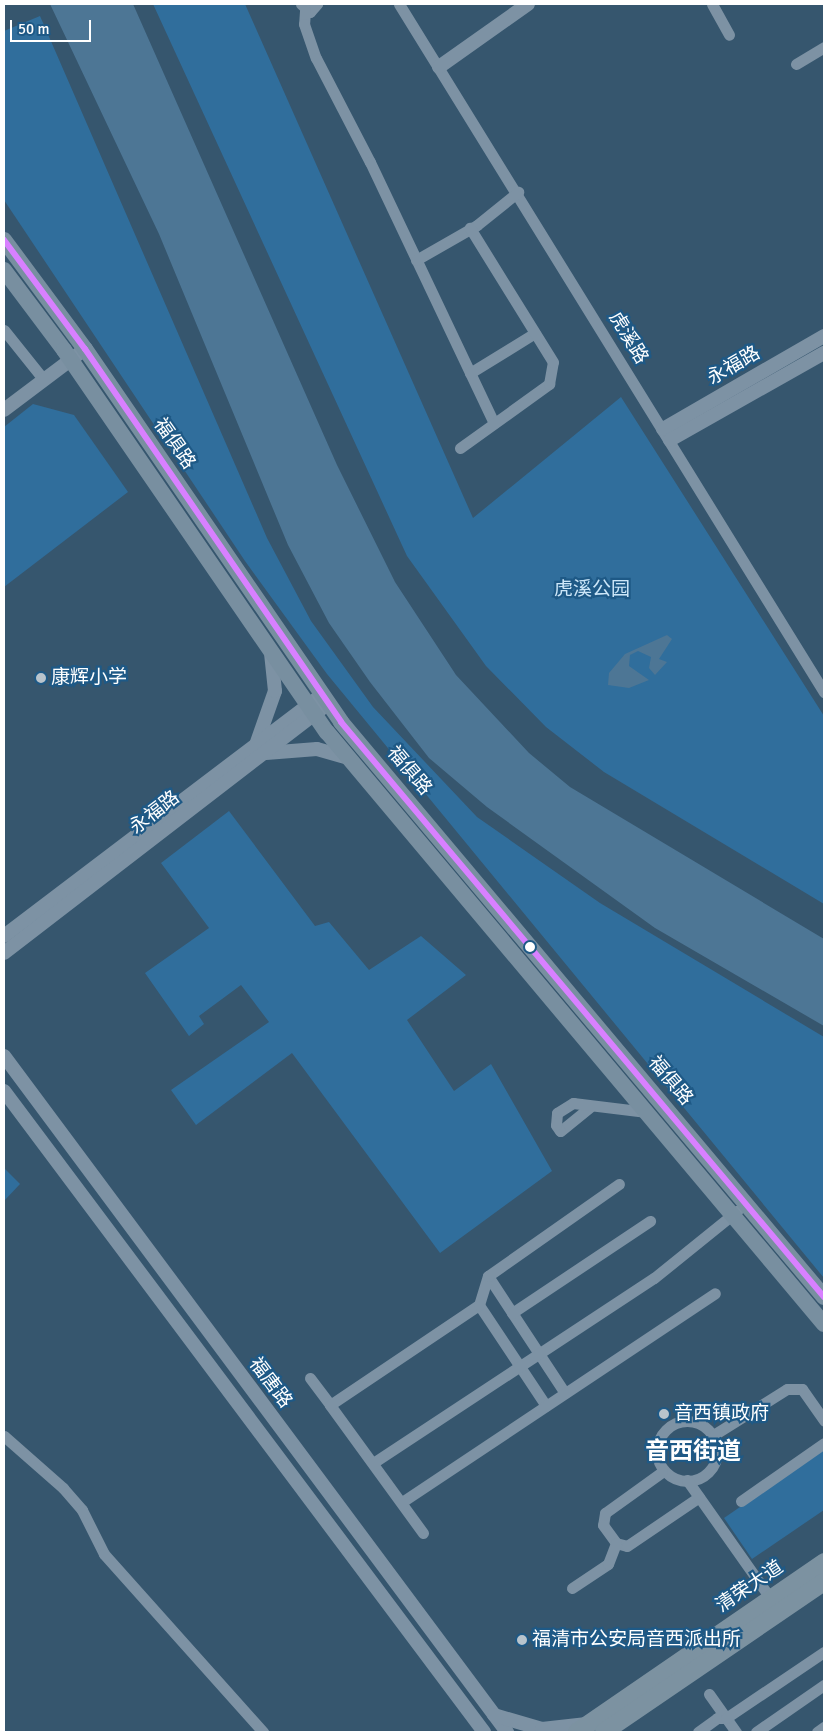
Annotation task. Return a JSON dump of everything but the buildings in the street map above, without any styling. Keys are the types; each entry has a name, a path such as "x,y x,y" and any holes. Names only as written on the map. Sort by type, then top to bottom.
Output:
{"main road":[{"name":"福俱路","path":"4,240 85,350 326,698 824,1296"},
{"name":"福俱路","path":"4,270 71,360 312,709 349,758 824,1324"},
{"name":"清荣大道","path":"590,1729 824,1562"},
{"name":"清荣大道","path":"590,1729 824,1582"}],"street":[{"path":"317,4 313,12 303,8 304,24 316,58 494,423"},
{"name":"虎溪路","path":"398,4 518,192 824,692"},
{"path":"439,67 528,4"},
{"path":"712,4 729,35"},
{"path":"796,64 824,48"},
{"path":"416,260 470,228 518,192"},
{"path":"460,448 549,384 552,362 470,228"},
{"path":"4,330 44,380"},
{"path":"470,373 535,333"},
{"name":"永福路","path":"667,434 824,336"},
{"path":"4,410 85,350"},
{"name":"永福路","path":"667,434 824,353"},
{"path":"269,647 277,675 275,691 259,749 317,749 349,758"},
{"name":"永福路","path":"4,936 326,698"},
{"name":"永福路","path":"4,954 259,749"},
{"name":"福唐路","path":"4,1056 507,1732"},
{"name":"福唐路","path":"4,1091 481,1730"},
{"path":"590,1107 646,1112"},
{"path":"330,1405 479,1306 488,1276 619,1184"},
{"path":"373,1463 654,1278 746,1203"},
{"path":"512,1312 650,1221"},
{"path":"488,1276 565,1393"},
{"path":"402,1502 714,1293"},
{"path":"479,1306 546,1406"},
{"path":"310,1378 423,1533"},
{"path":"715,1434 787,1389 802,1389 824,1422"},
{"path":"662,1472 657,1451 663,1438 676,1427 694,1422 715,1434"},
{"path":"687,1480 710,1468 716,1459 715,1434"},
{"path":"4,1436 63,1488 82,1510 104,1554 262,1732"},
{"path":"742,1501 824,1443"},
{"path":"662,1472 687,1480 771,1599"},
{"path":"662,1472 605,1513 603,1525 616,1543 627,1546 699,1497"},
{"path":"572,1588 608,1564 616,1543"},
{"path":"698,1732 717,1718 726,1718 824,1652"},
{"path":"756,1732 824,1685"},
{"path":"709,1694 736,1732"},
{"path":"494,1715 542,1729 590,1729"},
{"path":"817,1732 824,1727"}],"green space":[{"name":"虎溪公园","path":"153,4 245,4 473,518 621,397 824,716 824,904 604,772 546,727 486,666 407,556"},
{"path":"40,16 267,538 311,621 373,707 477,817 600,903 824,1037 824,1278 327,674 245,561 4,200 4,31"},
{"path":"33,404 74,415 128,492 4,587 4,427"},
{"path":"229,811 315,926 329,922 369,970 421,936 466,975 407,1020 454,1091 491,1064 552,1171 440,1253 292,1053 196,1125 171,1090 269,1022 241,985 199,1016 204,1024 189,1036 145,973 209,928 161,863"},
{"path":"4,1168 20,1184 4,1201"},
{"path":"824,1449 824,1510 752,1559 724,1518"}],"shaded area":[{"path":"50,4 133,4 337,465 395,582 456,675 529,753 570,787 824,939 824,1026 655,928 487,807 429,758 370,682 329,623 288,545 159,234"},
{"path":"667,635 672,639 659,659 667,662 655,675 649,668 651,657 638,651 630,655 629,666 649,680 629,688 608,685 609,673 625,654"}],"transit line":[{"path":"4,240 85,349 341,722 824,1297"}],"place":[{"name":"康辉小学","path":"41,678"},
{"name":"音西镇政府","path":"664,1414"},
{"name":"福清市公安局音西派出所","path":"522,1640"}],"district":[{"name":"音西街道","path":"693,1452"}]}
